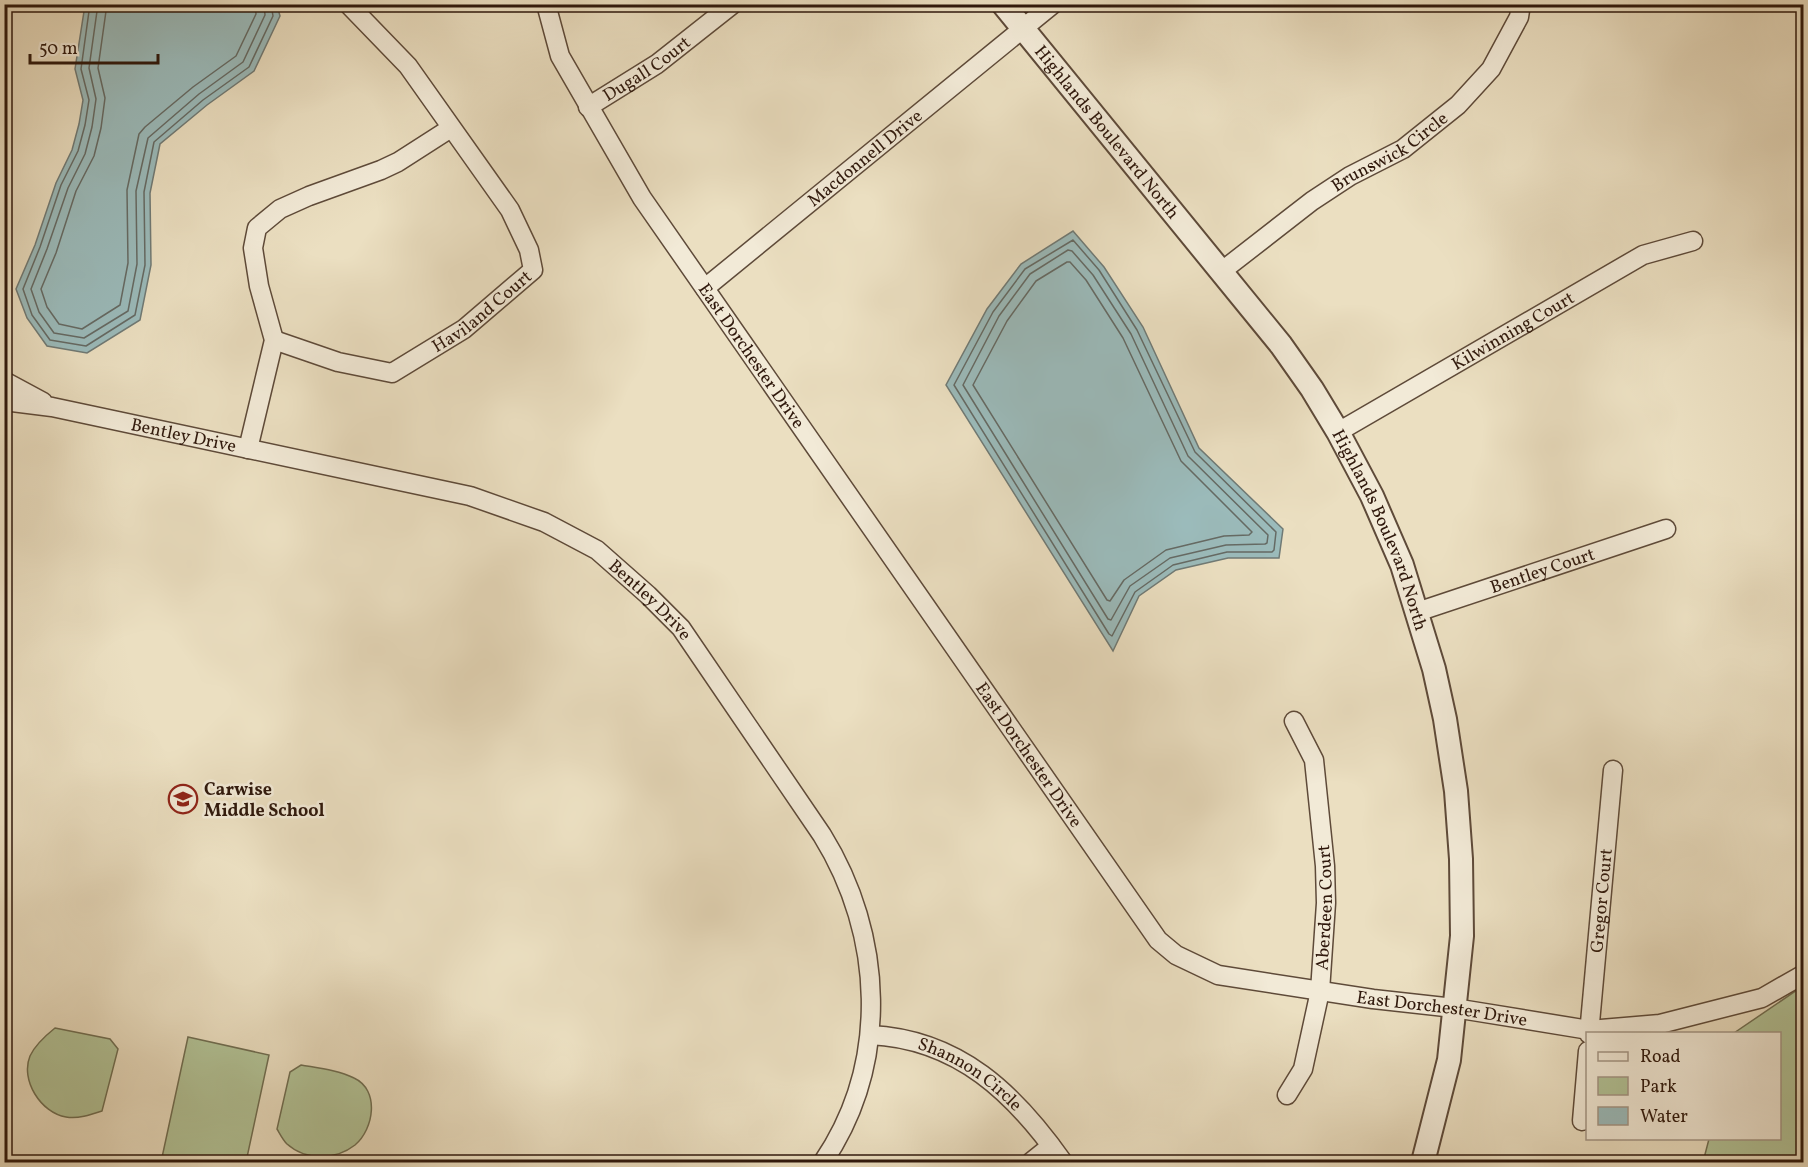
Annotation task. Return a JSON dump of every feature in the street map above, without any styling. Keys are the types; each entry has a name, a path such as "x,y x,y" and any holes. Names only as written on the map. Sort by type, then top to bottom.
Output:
{"street":[{"name":"Haviland Court","path":"274,340 338,362 392,373 464,329 533,270 529,250 510,210 408,66 348,4"},
{"name":"East Dorchester Drive","path":"546,4 560,56 642,198 1158,940 1176,955 1218,975 1454,1008 1589,1032 1660,1024 1762,998 1803,974"},
{"name":"Dugall Court","path":"588,107 657,64 733,4"},
{"name":"Highlands Boulevard North","path":"1003,4 1281,345 1312,389 1338,432 1402,565 1434,669 1456,791 1461,859 1462,936 1449,1060 1423,1162"},
{"name":"Macdonnell Drive","path":"705,288 1053,4"},
{"name":"Brunswick Circle","path":"1222,271 1312,201 1350,176 1404,149 1458,105 1491,69 1519,17 1521,4"},
{"path":"248,449 274,340 253,248 257,228 280,209 398,162 452,128"},
{"name":"Kilwinning Court","path":"1338,432 1643,255 1694,241"},
{"name":"Bentley Drive","path":"4,381 52,407"},
{"name":"Bentley Drive","path":"4,401 52,407 470,496 544,522 597,550 648,595 681,628 822,835 841,868 856,904 866,947 872,1008 870,1035 862,1074 850,1113 840,1135 823,1162"},
{"name":"Bentley Court","path":"1417,612 1666,529"},
{"name":"Aberdeen Court","path":"1287,1095 1303,1069 1320,991 1326,903 1325,866 1314,760 1293,721"},
{"name":"Gregor Court","path":"1589,1032 1612,770"},
{"name":"Shannon Circle","path":"870,1035 902,1038 925,1044 991,1080 1020,1107 1063,1162"},
{"path":"1582,1121 1586,1065"},
{"path":"1031,1162 1051,1146"}],"green space":[{"path":"1803,986 1803,1162 1703,1162 1709,1140 1781,1140 1781,1032 1735,1032"},
{"path":"55,1028 110,1039 118,1049 102,1111 80,1117 66,1117 48,1109 35,1094 28,1075 30,1056"},
{"path":"188,1037 269,1055 246,1162 161,1162"},
{"path":"301,1065 348,1075 368,1091 371,1110 367,1129 355,1145 339,1154 321,1157 295,1150 287,1144 277,1129 290,1072"}],"water":[{"path":"85,5 277,5 280,16 254,71 207,105 160,144 150,193 151,265 140,320 87,353 47,346 27,318 16,289 35,245 56,183 72,150 79,124 83,100 75,69"},
{"path":"1073,231 1104,267 1143,327 1199,448 1283,529 1279,558 1228,558 1176,570 1139,596 1113,651 946,385 987,309 1021,264"}],"place":[{"name":"Carwise Middle School","path":"183,799"}]}
